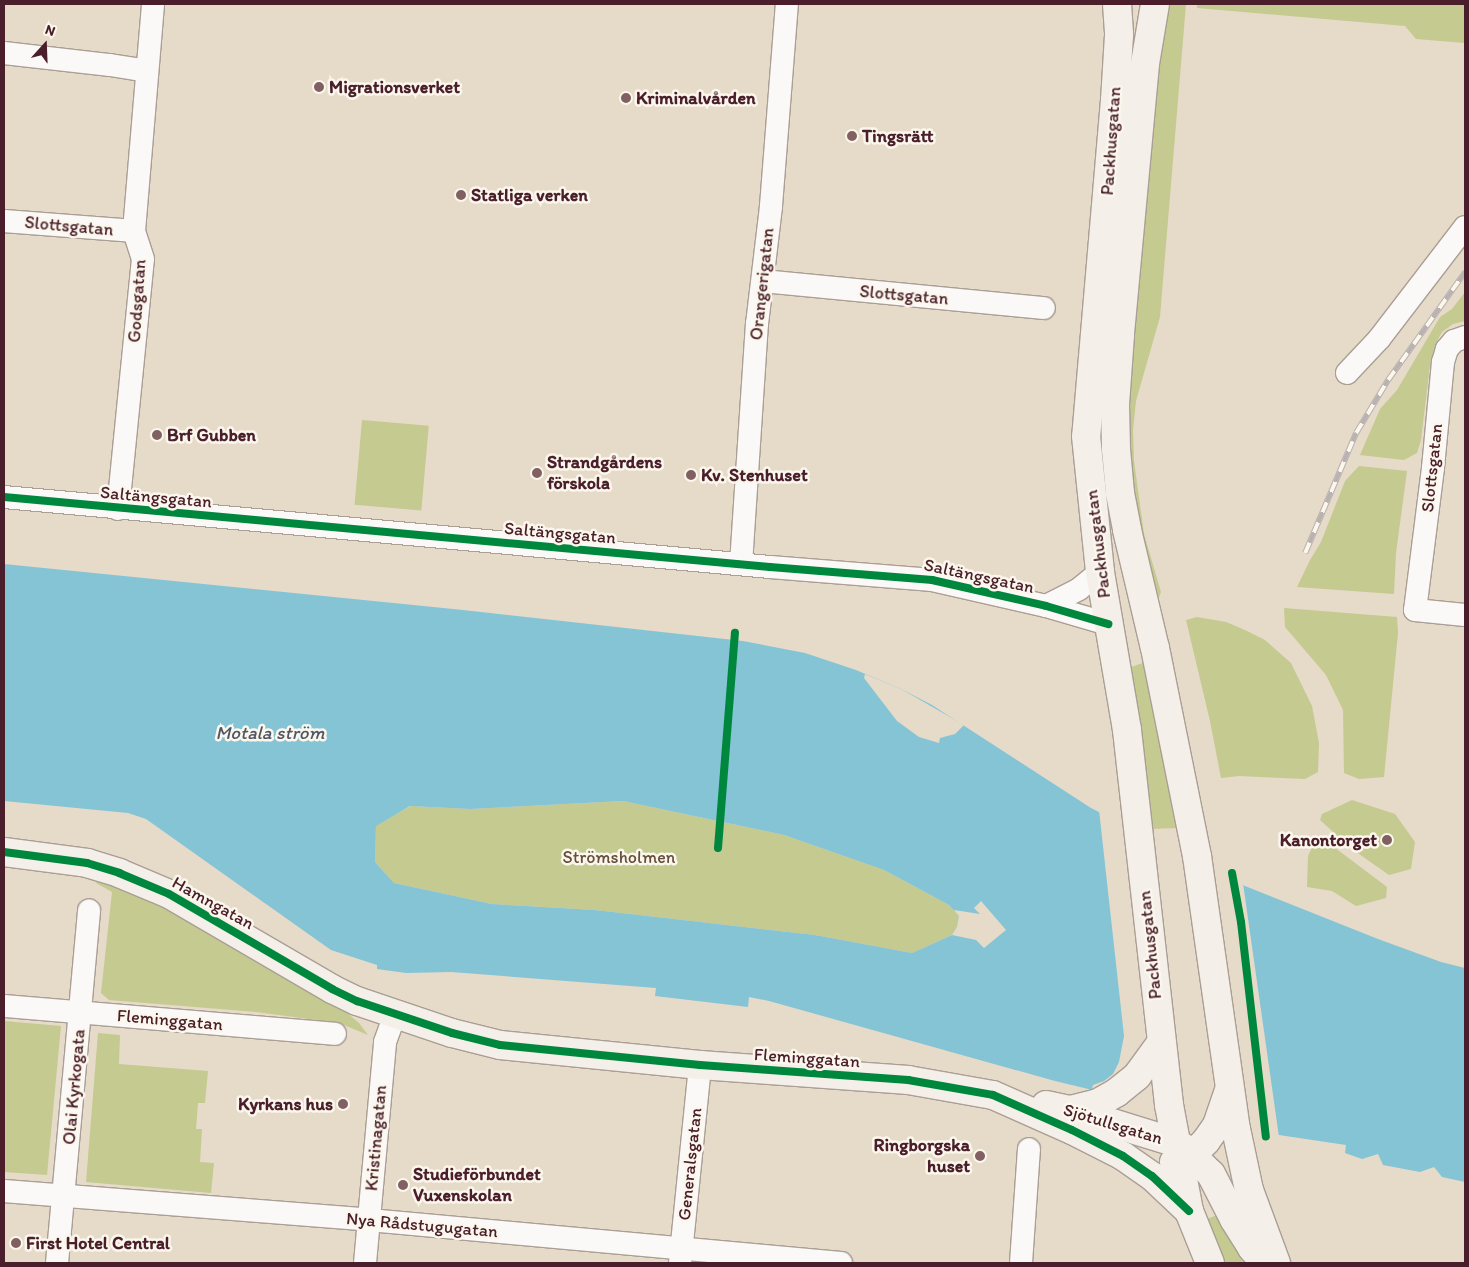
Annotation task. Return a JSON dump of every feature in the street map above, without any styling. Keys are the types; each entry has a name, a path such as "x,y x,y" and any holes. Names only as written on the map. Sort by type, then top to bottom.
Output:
{"main road":[{"name":"Packhusgatan","path":"1097,4 1116,62"},
{"name":"Packhusgatan","path":"1117,4 1119,35 1115,100 1086,436 1100,572 1127,730 1160,1044 1170,1114 1181,1153"},
{"name":"Packhusgatan","path":"1139,4 1145,64"},
{"name":"Packhusgatan","path":"1155,4 1145,64 1115,404 1116,449 1120,493 1127,530 1155,648 1197,856 1229,1089 1226,1127"},
{"name":"Hamngatan","path":"4,852 87,863 120,873 169,894 357,1001 395,1014"},
{"name":"Fleminggatan","path":"395,1014 452,1033 500,1045 700,1065 908,1080 993,1095 1072,1130 1123,1156 1152,1176 1189,1211"},
{"path":"1070,1110 1108,1098 1137,1076 1160,1044"},
{"name":"Sjötullsgatan","path":"993,1095 1070,1110 1181,1153 1211,1174 1234,1219 1252,1248 1265,1263"},
{"path":"1181,1153 1206,1141 1226,1127 1276,1263"},
{"name":"Fleminggatan","path":"1123,1156 1151,1164 1181,1153"},
{"name":"Sjötullsgatan","path":"1181,1153 1189,1211 1210,1263"}],"street":[{"name":"Godsgatan","path":"118,508 143,259 134,231 153,4"},
{"name":"Orangerigatan","path":"741,564 757,324 763,282 787,4"},
{"path":"4,53 110,64 146,71"},
{"name":"Slottsgatan","path":"4,221 134,231"},
{"path":"1347,373 1379,339 1465,227"},
{"name":"Slottsgatan","path":"763,282 1044,308"},
{"name":"Slottsgatan","path":"1465,337 1454,341 1447,349 1443,362 1433,468 1415,610 1465,615"},
{"name":"Saltängsgatan","path":"4,497 932,580 1046,606 1108,624"},
{"name":"Saltängsgatan","path":"1046,606 1079,589 1100,572"},
{"name":"Olai Kyrkogata","path":"57,1263 65,1196 90,910"},
{"name":"Fleminggatan","path":"4,1006 336,1034"},
{"name":"Kristinagatan","path":"365,1263 385,1042 395,1014"},
{"name":"Generalsgatan","path":"681,1256 700,1065"},
{"path":"1021,1263 1029,1149"},
{"name":"Nya Rådstugugatan","path":"4,1191 369,1220 681,1256 841,1263"}],"green space":[{"path":"1162,4 1186,4 1160,317 1136,401 1133,430 1134,461 1144,534 1161,592 1156,599 1148,574 1130,476 1127,400"},
{"path":"1197,4 1465,4 1465,43 1416,39 1405,26 1197,8"},
{"path":"1465,292 1465,321 1453,324 1442,332 1436,343 1430,365 1421,440 1417,453 1404,460 1360,455 1380,409 1397,390 1440,317 1452,309"},
{"path":"362,420 429,426 421,511 355,505"},
{"path":"1359,466 1407,471 1396,553 1394,594 1297,587 1321,542 1345,481"},
{"path":"1284,608 1397,617 1398,633 1384,777 1359,779 1344,773 1343,710 1326,675 1285,627"},
{"path":"1197,617 1226,622 1245,630 1265,640 1291,663 1312,706 1319,743 1318,772 1305,779 1239,776 1221,778 1210,721 1186,620"},
{"path":"1143,663 1163,736 1179,828 1149,829 1128,668"},
{"path":"1352,800 1395,814 1415,842 1411,869 1389,875 1352,849 1320,820 1322,814"},
{"name":"Strömsholmen","path":"623,801 784,835 884,870 949,905 959,916 957,927 952,935 912,953 815,935 595,910 492,904 394,883 375,862 376,825 411,806 470,809"},
{"path":"1318,835 1387,887 1386,898 1356,906 1332,891 1307,887 1308,856"},
{"path":"99,880 124,888 158,903 345,1011 359,1023 368,1035 339,1023 256,1012 109,1000 101,993 112,892 96,883"},
{"path":"4,1021 61,1026 47,1175 4,1172"},
{"path":"98,1033 120,1035 119,1064 208,1071 205,1103 198,1103 196,1129 202,1129 200,1162 214,1163 211,1193 86,1182"},
{"path":"1220,1214 1243,1263 1223,1263 1204,1220"}],"water":[{"name":"Motala ström","path":"4,564 463,610 743,641 805,653 856,670 901,689 932,705 1091,808 1245,886 1378,939 1441,962 1465,968 1465,1182 1442,1177 1434,1167 1420,1172 1383,1165 1378,1154 1362,1159 1345,1153 1346,1145 1279,1135 1055,1081 749,997 748,1007 655,996 656,988 451,972 406,973 377,969 377,965 331,950 146,819 128,813 4,801","holes":["623,801 784,835 884,870 949,905 959,916 957,927 952,935 912,953 815,935 595,910 492,904 394,883 375,862 376,826 410,806 470,809"]}],"pier":[{"path":"865,674 901,689 964,725 955,734 940,738 939,743 919,737 897,721 864,678"},
{"path":"1099,810 1243,883 1279,1137 1091,1092 1093,1085 1104,1081 1113,1074 1119,1062 1124,1036"},
{"path":"981,901 1006,930 984,948 976,940 952,935 957,927 959,916 954,910 980,914 974,908"}],"railway":[{"path":"1305,553 1356,433 1388,380 1465,272"}],"cycle path":[{"path":"4,497 932,580 1046,606 1108,624"},
{"path":"718,848 735,633"},
{"path":"4,852 87,863 119,873 169,894 332,989 357,1001 452,1033 500,1045 700,1065 908,1080 993,1095 1072,1130 1123,1156 1152,1176 1189,1211"},
{"path":"1232,873 1241,922 1266,1137"}],"place":[{"name":"Migrationsverket","path":"319,87"},
{"name":"Kriminalvården","path":"626,98"},
{"name":"Tingsrätt","path":"852,136"},
{"name":"Statliga verken","path":"461,195"},
{"name":"Brf Gubben","path":"157,435"},
{"name":"Strandgårdens förskola","path":"537,473"},
{"name":"Kv. Stenhuset","path":"691,475"},
{"name":"Kanontorget","path":"1387,840"},
{"name":"Kyrkans hus","path":"343,1104"},
{"name":"Ringborgska huset","path":"980,1156"},
{"name":"Studieförbundet Vuxenskolan","path":"403,1185"},
{"name":"First Hotel Central","path":"16,1243"}]}
